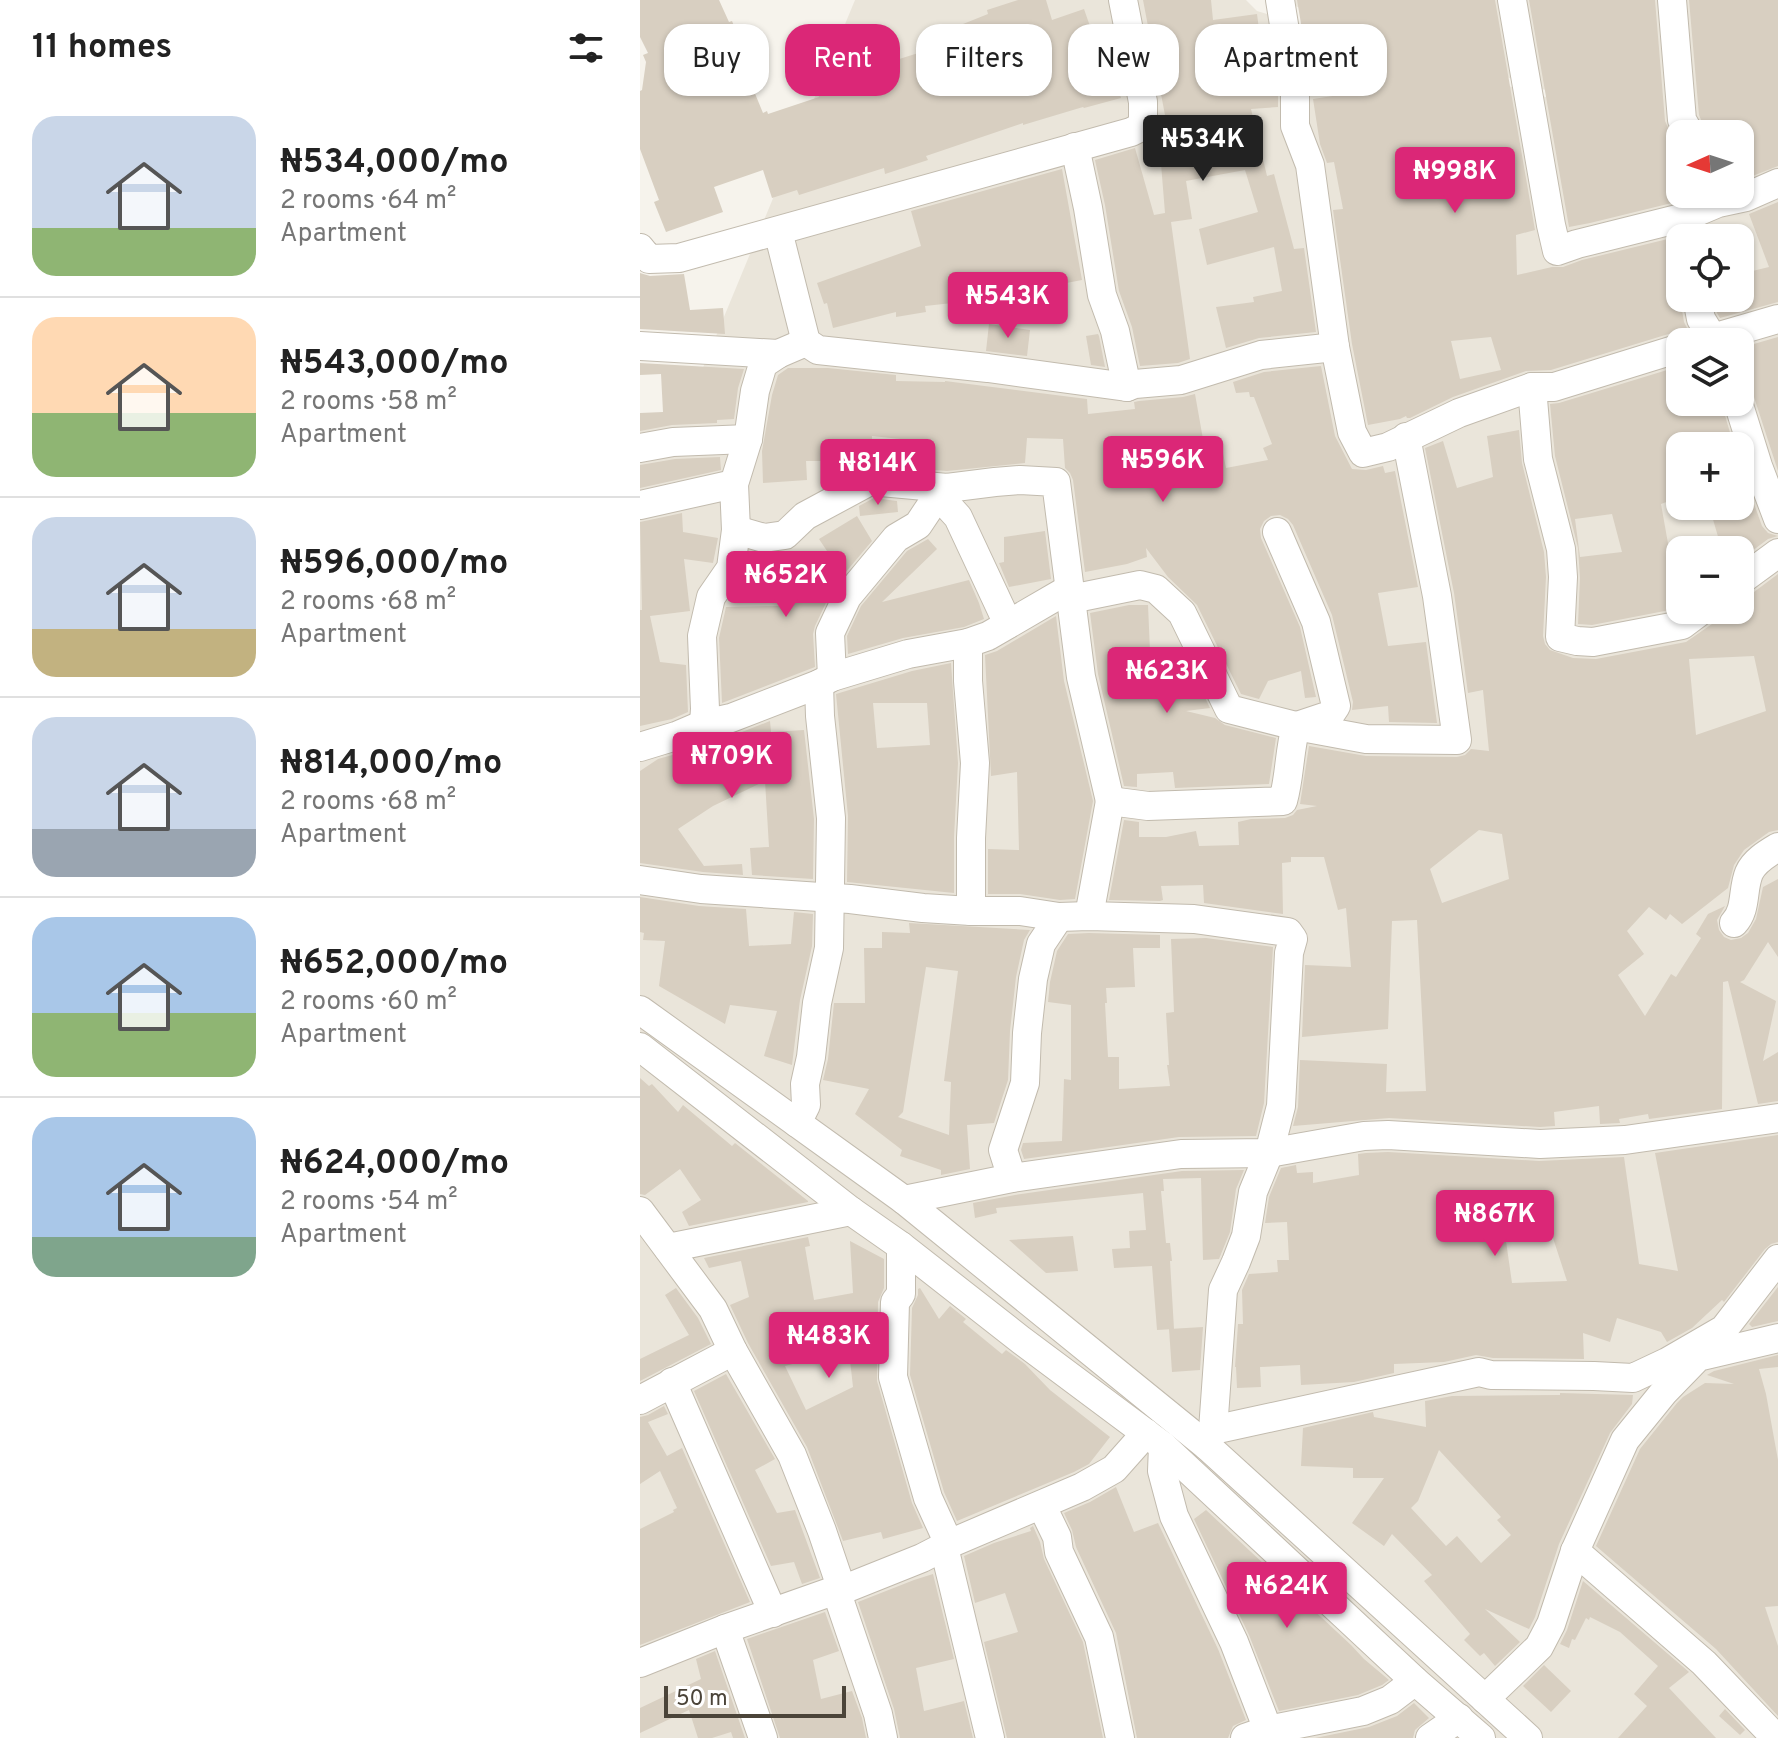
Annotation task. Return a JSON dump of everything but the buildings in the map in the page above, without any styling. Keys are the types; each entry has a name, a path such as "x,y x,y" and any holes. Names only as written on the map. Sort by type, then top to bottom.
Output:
{"street":[{"path":"640,248 649,259 679,258 1131,132 1143,126 1143,102 1123,0"},
{"path":"1280,0 1295,92 1295,126 1310,165 1335,347 1352,432 1363,453 1388,447 1459,413 1532,387 1554,387 1666,352"},
{"path":"1512,0 1557,251 1577,244 1666,230"},
{"path":"1672,0 1682,120"},
{"path":"1075,147 1102,295 1115,331 1127,387"},
{"path":"1754,194 1778,183"},
{"path":"1691,224 1706,208"},
{"path":"778,231 806,342 818,350 1127,387 1181,380 1261,355 1335,347"},
{"path":"1748,328 1778,319"},
{"path":"704,724 702,636 711,597 731,568 736,530 734,484 748,439 755,391 763,364 806,342"},
{"path":"640,346 778,354"},
{"path":"1532,387 1538,459 1561,549 1560,637 1593,642 1683,624"},
{"path":"1742,416 1778,519"},
{"path":"640,747 704,724 731,718 825,680 908,654 968,643 988,636 1062,593 1071,599 1140,585 1156,589 1182,613 1229,709 1366,739 1457,740 1437,596 1406,437"},
{"path":"640,448 673,442 748,439"},
{"path":"736,530 764,538 785,535 805,516 870,481 943,492 1008,481 1056,482 1081,677 1110,801 1089,916"},
{"path":"640,505 734,484"},
{"path":"943,492 958,517 1008,624"},
{"path":"797,1123 806,1105 805,1084 829,948 831,818 820,716 830,633 847,597 896,538 918,525 943,492"},
{"path":"1277,532 1316,622 1336,706 1330,715 1296,726"},
{"path":"1754,571 1778,553"},
{"path":"968,643 975,763 971,911"},
{"path":"1110,801 1148,806 1283,801 1296,726"},
{"path":"640,764 676,736"},
{"path":"1734,923 1741,915 1749,872 1764,855 1778,847"},
{"path":"640,880 701,889 971,911 1020,911 1059,917 1194,919 1288,932 1293,939 1289,953 1281,1106 1269,1153 1253,1192 1246,1236 1223,1290 1210,1438"},
{"path":"1012,1178 1003,1150 1025,1083 1033,979 1041,944 1059,917"},
{"path":"640,1010 904,1200 1210,1438 1528,1738"},
{"path":"640,1047 1154,1440 1481,1738"},
{"path":"904,1200 1012,1178 1181,1154 1269,1153 1364,1136 1540,1144 1625,1140 1778,1118"},
{"path":"640,1211 657,1246 713,1309 792,1455 822,1531 883,1738"},
{"path":"657,1246 851,1211"},
{"path":"901,1246 901,1294 895,1302 893,1377 928,1498 946,1546 990,1738"},
{"path":"1485,1699 1539,1647 1551,1624 1575,1551 1625,1440 1700,1349 1724,1329 1778,1259"},
{"path":"1210,1438 1479,1372 1491,1375 1633,1378 1700,1349 1778,1338"},
{"path":"640,1400 733,1351"},
{"path":"672,1382 773,1613"},
{"path":"640,1663 725,1629 839,1590 1042,1506 1114,1469 1154,1440"},
{"path":"1154,1440 1174,1516 1234,1642 1256,1734 1363,1711 1390,1700 1415,1681"},
{"path":"1042,1506 1057,1537 1059,1552 1099,1637 1120,1738"},
{"path":"1575,1551 1704,1663 1776,1738"},
{"path":"725,1629 763,1738"},
{"path":"1430,1738 1459,1718"}],"shaded area":[{"path":"855,0 1246,0 1257,11 1301,24 1195,24 1195,96 1387,96 1387,50 1666,133 1666,208 1754,208 1754,120 1666,120 1666,130 1387,37 1387,24 1349,24 1277,0 1778,0 1778,1738 640,1738 640,429 690,399 815,96 900,96 900,24 845,24"}]}
